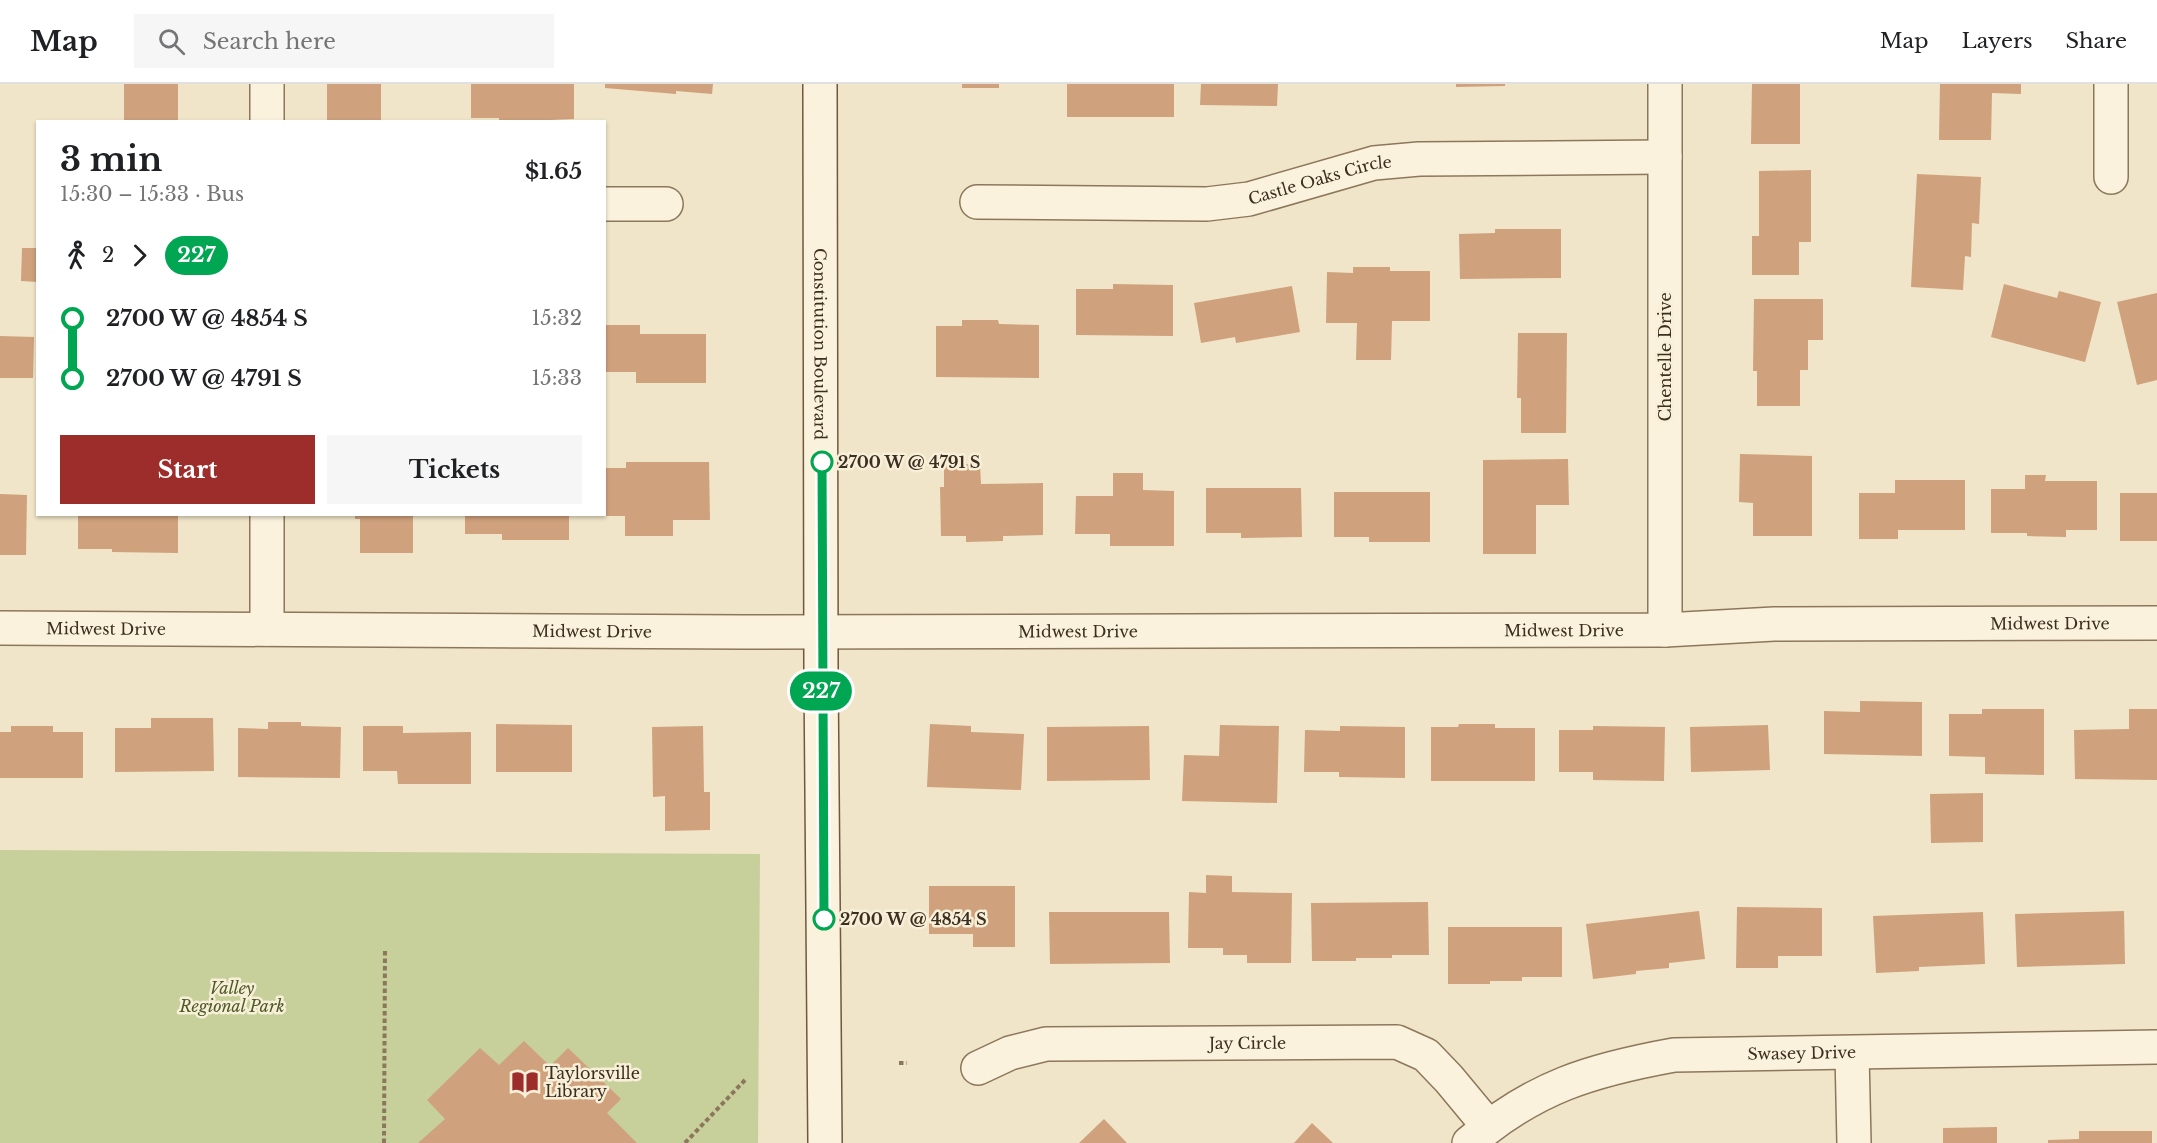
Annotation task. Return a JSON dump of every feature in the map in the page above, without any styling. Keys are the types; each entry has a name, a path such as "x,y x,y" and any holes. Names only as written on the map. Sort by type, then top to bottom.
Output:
{"street":[{"path":"267,84 267,120"},
{"name":"Constitution Boulevard","path":"820,84 825,1143"},
{"name":"Chentelle Drive","path":"1665,84 1665,630"},
{"path":"2111,84 2111,177"},
{"name":"Castle Oaks Circle","path":"977,202 1207,204 1249,200 1374,163 1419,159 1665,157"},
{"path":"606,204 666,204"},
{"path":"267,516 267,629"},
{"name":"Midwest Drive","path":"0,628 821,632 1665,630 1774,624 2157,623"},
{"name":"Jay Circle","path":"978,1068 1010,1053 1046,1044 1397,1042 1425,1055 1449,1079 1479,1135"},
{"name":"Swasey Drive","path":"1479,1135 1527,1101 1569,1081 1621,1065 1674,1055 2157,1047"},
{"path":"1852,1053 1854,1143"}],"path":[{"path":"384,1143 385,951"},
{"path":"899,1063 907,1063"},
{"path":"685,1143 745,1080"}],"green space":[{"name":"Valley Regional Park","path":"0,850 760,854 758,1143 0,1143"}],"building":[{"path":"124,84 178,84 178,120 124,120"},
{"path":"327,84 381,84 381,120 327,120"},
{"path":"471,84 574,84 574,119 471,118"},
{"path":"605,84 713,84 712,94 676,91 676,94 605,88"},
{"path":"962,84 999,84 999,88 962,88"},
{"path":"1067,84 1174,84 1174,117 1067,117"},
{"path":"1201,84 1278,84 1277,106 1200,105"},
{"path":"1456,84 1505,84 1505,86 1456,87"},
{"path":"1752,84 1800,84 1800,144 1751,144"},
{"path":"1940,84 2021,84 2021,94 1992,93 1991,140 1939,140"},
{"path":"1811,170 1811,242 1799,242 1799,275 1752,275 1752,236 1759,236 1759,171"},
{"path":"1917,174 1981,177 1979,224 1972,223 1971,257 1965,256 1963,290 1911,287"},
{"path":"1495,229 1561,229 1561,278 1460,279 1459,234 1495,233"},
{"path":"22,248 36,248 36,282 21,281"},
{"path":"1353,267 1390,267 1390,271 1430,271 1430,321 1392,321 1391,360 1356,360 1357,323 1326,323 1327,272 1353,273"},
{"path":"1113,284 1173,285 1173,336 1076,335 1076,289 1113,289"},
{"path":"2004,284 2057,298 2059,291 2101,302 2085,362 1991,337"},
{"path":"1292,286 1300,332 1236,343 1235,337 1201,343 1194,303"},
{"path":"2157,293 2157,380 2137,385 2117,302"},
{"path":"1754,299 1823,299 1823,340 1808,340 1808,370 1800,370 1800,406 1757,406 1757,371 1753,371"},
{"path":"962,320 998,320 999,324 1039,325 1039,378 936,377 936,326 962,326"},
{"path":"606,325 640,325 640,334 706,334 706,383 636,383 636,372 606,372"},
{"path":"1518,333 1567,333 1566,433 1521,433 1521,398 1517,398"},
{"path":"0,336 34,337 33,378 0,378"},
{"path":"1740,454 1812,456 1812,536 1753,536 1753,503 1739,502"},
{"path":"1568,459 1569,505 1536,505 1536,554 1483,554 1483,460"},
{"path":"626,462 709,462 710,520 673,520 673,536 625,536 625,516 606,516 606,468 626,468"},
{"path":"980,464 981,484 1043,483 1043,535 1003,536 1003,541 966,542 966,536 941,536 940,487 944,487 944,465"},
{"path":"1113,473 1143,473 1143,490 1174,491 1174,546 1110,546 1110,534 1075,534 1076,496 1113,496"},
{"path":"2025,475 2046,475 2045,481 2097,481 2097,530 2066,530 2066,537 2027,536 2027,533 1991,533 1991,489 2025,489"},
{"path":"1895,480 1965,480 1965,530 1898,530 1898,539 1859,539 1859,493 1895,493"},
{"path":"1206,488 1301,488 1302,537 1241,538 1241,533 1206,533"},
{"path":"1334,492 1430,492 1430,542 1369,542 1369,537 1334,537"},
{"path":"2120,493 2157,493 2157,541 2120,541"},
{"path":"0,494 27,495 26,555 0,555"},
{"path":"78,516 178,516 178,553 78,549"},
{"path":"355,516 413,516 413,553 360,553 360,519 355,519"},
{"path":"465,516 569,516 569,540 502,540 502,534 465,534"},
{"path":"1860,701 1922,702 1922,756 1824,754 1824,711 1860,712"},
{"path":"1982,709 2044,709 2044,775 1985,774 1985,757 1949,756 1949,714 1982,714"},
{"path":"2129,709 2157,709 2157,780 2075,779 2074,730 2129,729"},
{"path":"151,718 213,718 214,771 115,772 115,728 151,728"},
{"path":"268,722 301,722 301,726 341,727 340,778 238,777 238,728 268,729"},
{"path":"496,724 572,725 572,772 496,772"},
{"path":"930,724 971,726 971,732 1024,734 1021,790 927,787"},
{"path":"1459,724 1495,724 1495,728 1535,728 1535,781 1431,781 1431,727 1458,727"},
{"path":"1220,725 1279,726 1277,803 1182,801 1184,755 1219,756"},
{"path":"1768,725 1770,770 1691,772 1690,727"},
{"path":"11,726 53,726 53,732 83,732 83,778 0,778 0,732 11,732"},
{"path":"363,726 403,726 403,733 471,732 471,784 398,784 397,771 363,771"},
{"path":"703,726 704,792 710,792 710,830 665,831 665,796 653,797 652,727"},
{"path":"1149,726 1150,780 1047,781 1047,727"},
{"path":"1340,726 1405,727 1405,778 1339,777 1339,772 1304,772 1305,730 1340,731"},
{"path":"1593,726 1665,727 1664,781 1593,780 1593,772 1559,772 1559,730 1593,730"},
{"path":"1983,793 1983,842 1931,843 1930,794"},
{"path":"1206,875 1232,876 1232,892 1292,893 1291,963 1247,963 1247,955 1223,955 1223,948 1188,948 1189,892 1206,893"},
{"path":"929,886 1015,886 1015,947 973,947 973,934 929,934"},
{"path":"1428,902 1429,955 1392,955 1392,958 1356,958 1356,961 1312,961 1311,903"},
{"path":"1737,907 1822,908 1822,956 1778,956 1778,968 1736,968"},
{"path":"1699,911 1705,959 1669,963 1669,968 1636,971 1636,974 1593,979 1586,924"},
{"path":"2124,911 2125,964 2017,967 2015,914"},
{"path":"1049,912 1169,912 1170,963 1050,964"},
{"path":"1983,912 1985,964 1919,967 1919,971 1876,973 1873,916"},
{"path":"1448,927 1562,927 1562,977 1522,977 1522,981 1490,981 1490,984 1448,984"},
{"name":"Taylorsville Library","path":"524,1041 550,1066 568,1048 621,1099 607,1113 637,1143 418,1143 445,1119 427,1100 480,1048 499,1065"},
{"path":"1104,1119 1127,1143 1079,1143"},
{"path":"1312,1123 1333,1143 1294,1143"},
{"path":"1997,1127 1997,1143 1943,1143 1943,1128"},
{"path":"2079,1131 2152,1131 2152,1143 2048,1143 2048,1140 2079,1139"}],"bus line":[{"name":"227","path":"822,462 821,674 824,919"}],"place":[{"name":"2700 W @ 4791 S","path":"822,462"},
{"name":"2700 W @ 4854 S","path":"824,919"},
{"name":"Taylorsville Library","path":"525,1082"}]}
